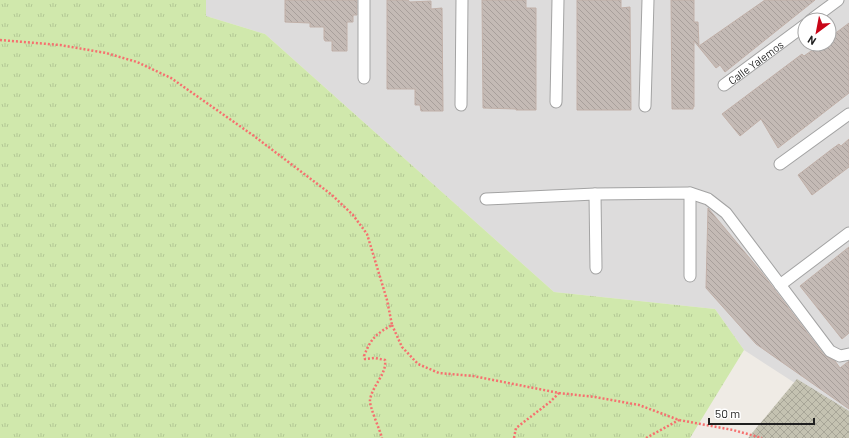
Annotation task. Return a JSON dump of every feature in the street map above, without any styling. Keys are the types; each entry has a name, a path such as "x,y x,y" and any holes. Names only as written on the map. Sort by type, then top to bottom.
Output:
{"street":[{"path":"364,0 364,78"},
{"path":"461,105 462,0"},
{"path":"556,102 558,0"},
{"path":"645,106 648,0"},
{"path":"822,12 838,0"},
{"name":"Calle Yalemos","path":"724,85 797,31"},
{"path":"780,164 849,114"},
{"path":"594,194 596,268"},
{"path":"486,198 594,194 690,194 708,199 726,213 830,351 840,356 849,354"},
{"path":"690,194 690,276"},
{"path":"780,284 849,233"}],"path":[{"path":"0,40 60,45 106,53 137,62 171,78 254,136 332,195 353,215 367,234 387,300 392,325 402,347 418,364 439,373 473,376 559,393 595,397 639,405 679,420 733,430 762,438"},
{"path":"382,438 369,402 374,387 386,367 385,360 375,358 365,360 364,356 368,345 377,334 392,325"},
{"path":"514,438 516,428 550,402 559,393"},
{"path":"646,438 679,420"}],"shaded area":[{"path":"206,0 849,0 849,418 744,350 715,309 554,292 265,34 206,16"},
{"path":"797,379 849,411 849,438 748,438"}],"green space":[{"path":"0,0 206,0 206,16 265,34 554,292 715,309 744,350 690,438 0,438"}],"building":[{"path":"285,0 357,0 357,15 353,15 353,22 347,22 347,51 332,51 332,41 325,41 324,39 324,27 310,27 310,23 285,22"},
{"path":"387,0 408,0 410,2 431,1 431,9 442,8 443,111 421,111 420,105 415,105 415,89 387,89"},
{"path":"482,0 526,0 526,8 536,8 536,110 483,108"},
{"path":"577,0 621,0 621,8 630,7 631,110 577,110"},
{"path":"671,0 694,0 694,22 698,22 699,46 765,0 815,0 800,12 797,12 797,14 725,72 720,65 716,68 694,41 694,107 693,109 672,109"},
{"path":"849,23 849,93 778,148 761,119 740,136 722,114 802,54 804,56 810,52 837,52 837,32"},
{"path":"849,139 849,167 812,195 798,175 839,144 841,146"},
{"path":"708,208 762,273 824,355 835,361 840,368 849,361 849,409 756,344 706,288"},
{"path":"849,247 849,333 842,339 800,286"}]}
